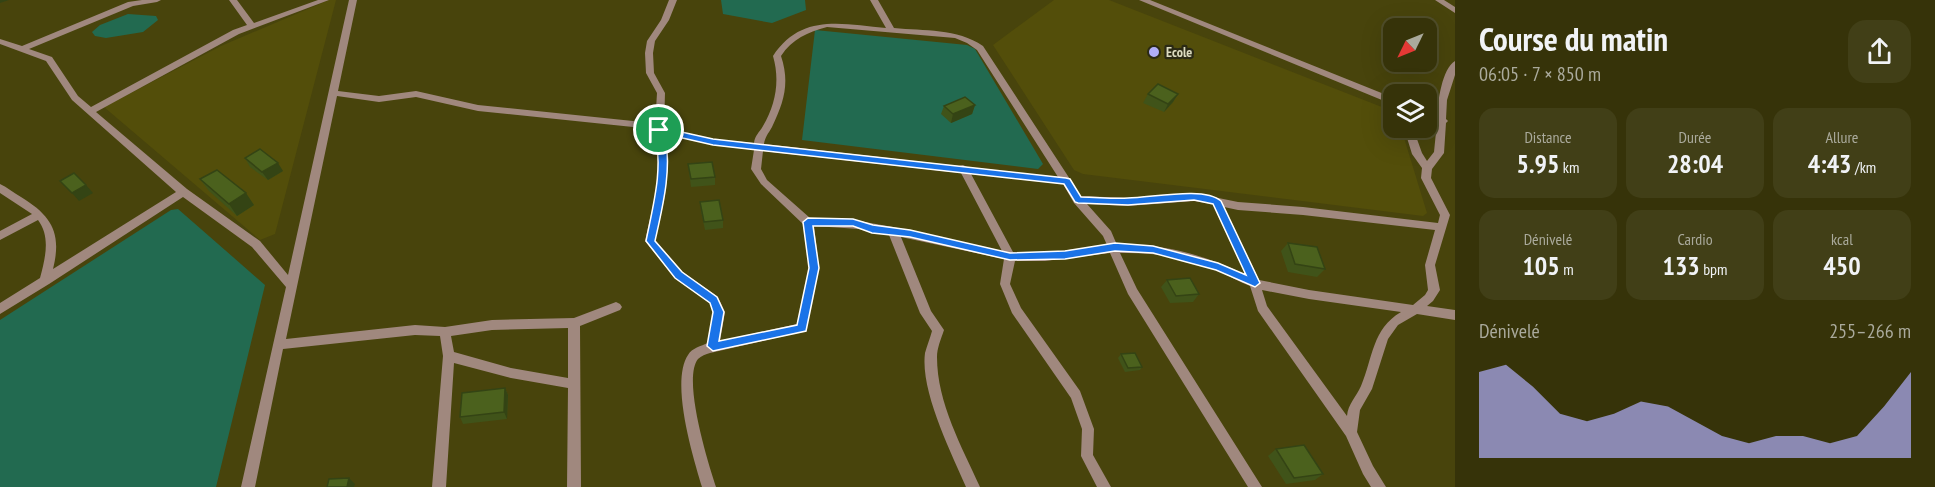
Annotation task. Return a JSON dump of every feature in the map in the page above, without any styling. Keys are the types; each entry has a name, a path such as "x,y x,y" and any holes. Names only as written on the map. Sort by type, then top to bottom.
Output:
{"street":[{"path":"119,0 131,4"},
{"path":"24,48 131,4 157,0"},
{"path":"233,0 252,26"},
{"path":"92,110 215,42 252,26 326,0"},
{"path":"248,487 353,0"},
{"path":"672,0 664,20 651,41 649,53 650,73 661,93 659,130 664,156 661,192 650,241 679,275 714,300 719,312 713,346"},
{"path":"874,0 891,30"},
{"path":"1143,0 1383,98"},
{"path":"1439,0 1455,11"},
{"path":"709,487 701,462 687,386 693,357 699,351 713,346 802,328 814,268 808,222 764,182 756,169 757,147 760,136 766,129 779,102 782,72 777,57 789,40 802,32 827,25 956,36 980,48 1078,200 1107,234 1115,247 1132,291 1256,487"},
{"path":"0,41 24,48 48,59 75,98 92,110 183,192 256,244 292,287"},
{"path":"1351,432 1354,409 1366,389 1383,337 1394,322 1416,309 1429,298 1434,290 1430,265 1445,214 1426,178 1427,168 1439,153 1446,86 1455,64"},
{"path":"333,93 379,99 416,94 478,108 633,124 713,142 1066,181"},
{"path":"1437,120 1443,122"},
{"path":"1412,138 1417,154 1427,168"},
{"path":"963,168 1010,256 1005,284 1016,310 1076,395 1088,429 1087,456 1104,487"},
{"path":"0,188 39,215 53,237 45,281"},
{"path":"0,309 183,192"},
{"path":"1078,200 1128,202 1194,197 1238,206 1442,227"},
{"path":"1216,201 1255,283 1262,308 1351,432 1368,470 1379,487"},
{"path":"0,236 39,215"},
{"path":"808,222 837,221 1010,256 1065,255 1115,247 1153,250 1218,267 1255,283 1455,315"},
{"path":"893,231 926,313 938,330 931,356 935,384 948,431 973,487"},
{"path":"279,345 415,330 444,332 492,325 574,323 616,307"},
{"path":"574,323 574,487"},
{"path":"439,487 449,356 444,332"},
{"path":"449,356 511,373 573,384"}],"shaded area":[{"path":"329,0 336,0 275,234 260,240 104,107 221,46"},
{"path":"1054,0 1109,0 1383,107 1383,138 1404,138 1427,213 1423,216 1083,174 1074,170 993,45"}],"green space":[{"path":"721,0 805,0 806,10 772,23 723,14"},
{"path":"128,14 156,16 158,20 143,32 106,38 95,36 92,32 100,25"},
{"path":"815,30 967,45 975,49 1043,164 1038,169 802,140"},
{"path":"178,209 265,285 216,487 0,487 0,320 171,210"}],"building":[{"path":"1158,84 1178,94 1168,104 1148,94"},
{"path":"965,97 975,105 953,114 944,106"},
{"path":"260,149 278,163 262,172 245,158"},
{"path":"712,162 715,177 691,179 688,164"},
{"path":"217,170 246,193 229,204 200,179"},
{"path":"74,173 86,185 72,193 60,181"},
{"path":"719,200 723,220 704,222 700,202"},
{"path":"1288,243 1317,247 1325,269 1295,264"},
{"path":"1190,278 1199,294 1176,296 1167,280"},
{"path":"1135,353 1142,367 1128,368 1121,354"},
{"path":"505,388 504,412 460,417 462,393"},
{"path":"1304,445 1323,474 1294,478 1276,449"},
{"path":"349,478 347,487 327,487 329,479"}],"place":[{"name":"Ecole","path":"1154,52"}],"route":[{"path":"659,130 713,142 1066,181 1078,200 1128,202 1194,197 1216,201 1255,283 1218,267 1153,250 1115,247 1065,255 1010,256 910,234 872,229 853,223 808,222 814,268 802,328 713,346 719,312 714,300 679,275 650,241 661,192 664,156 659,130"}]}
